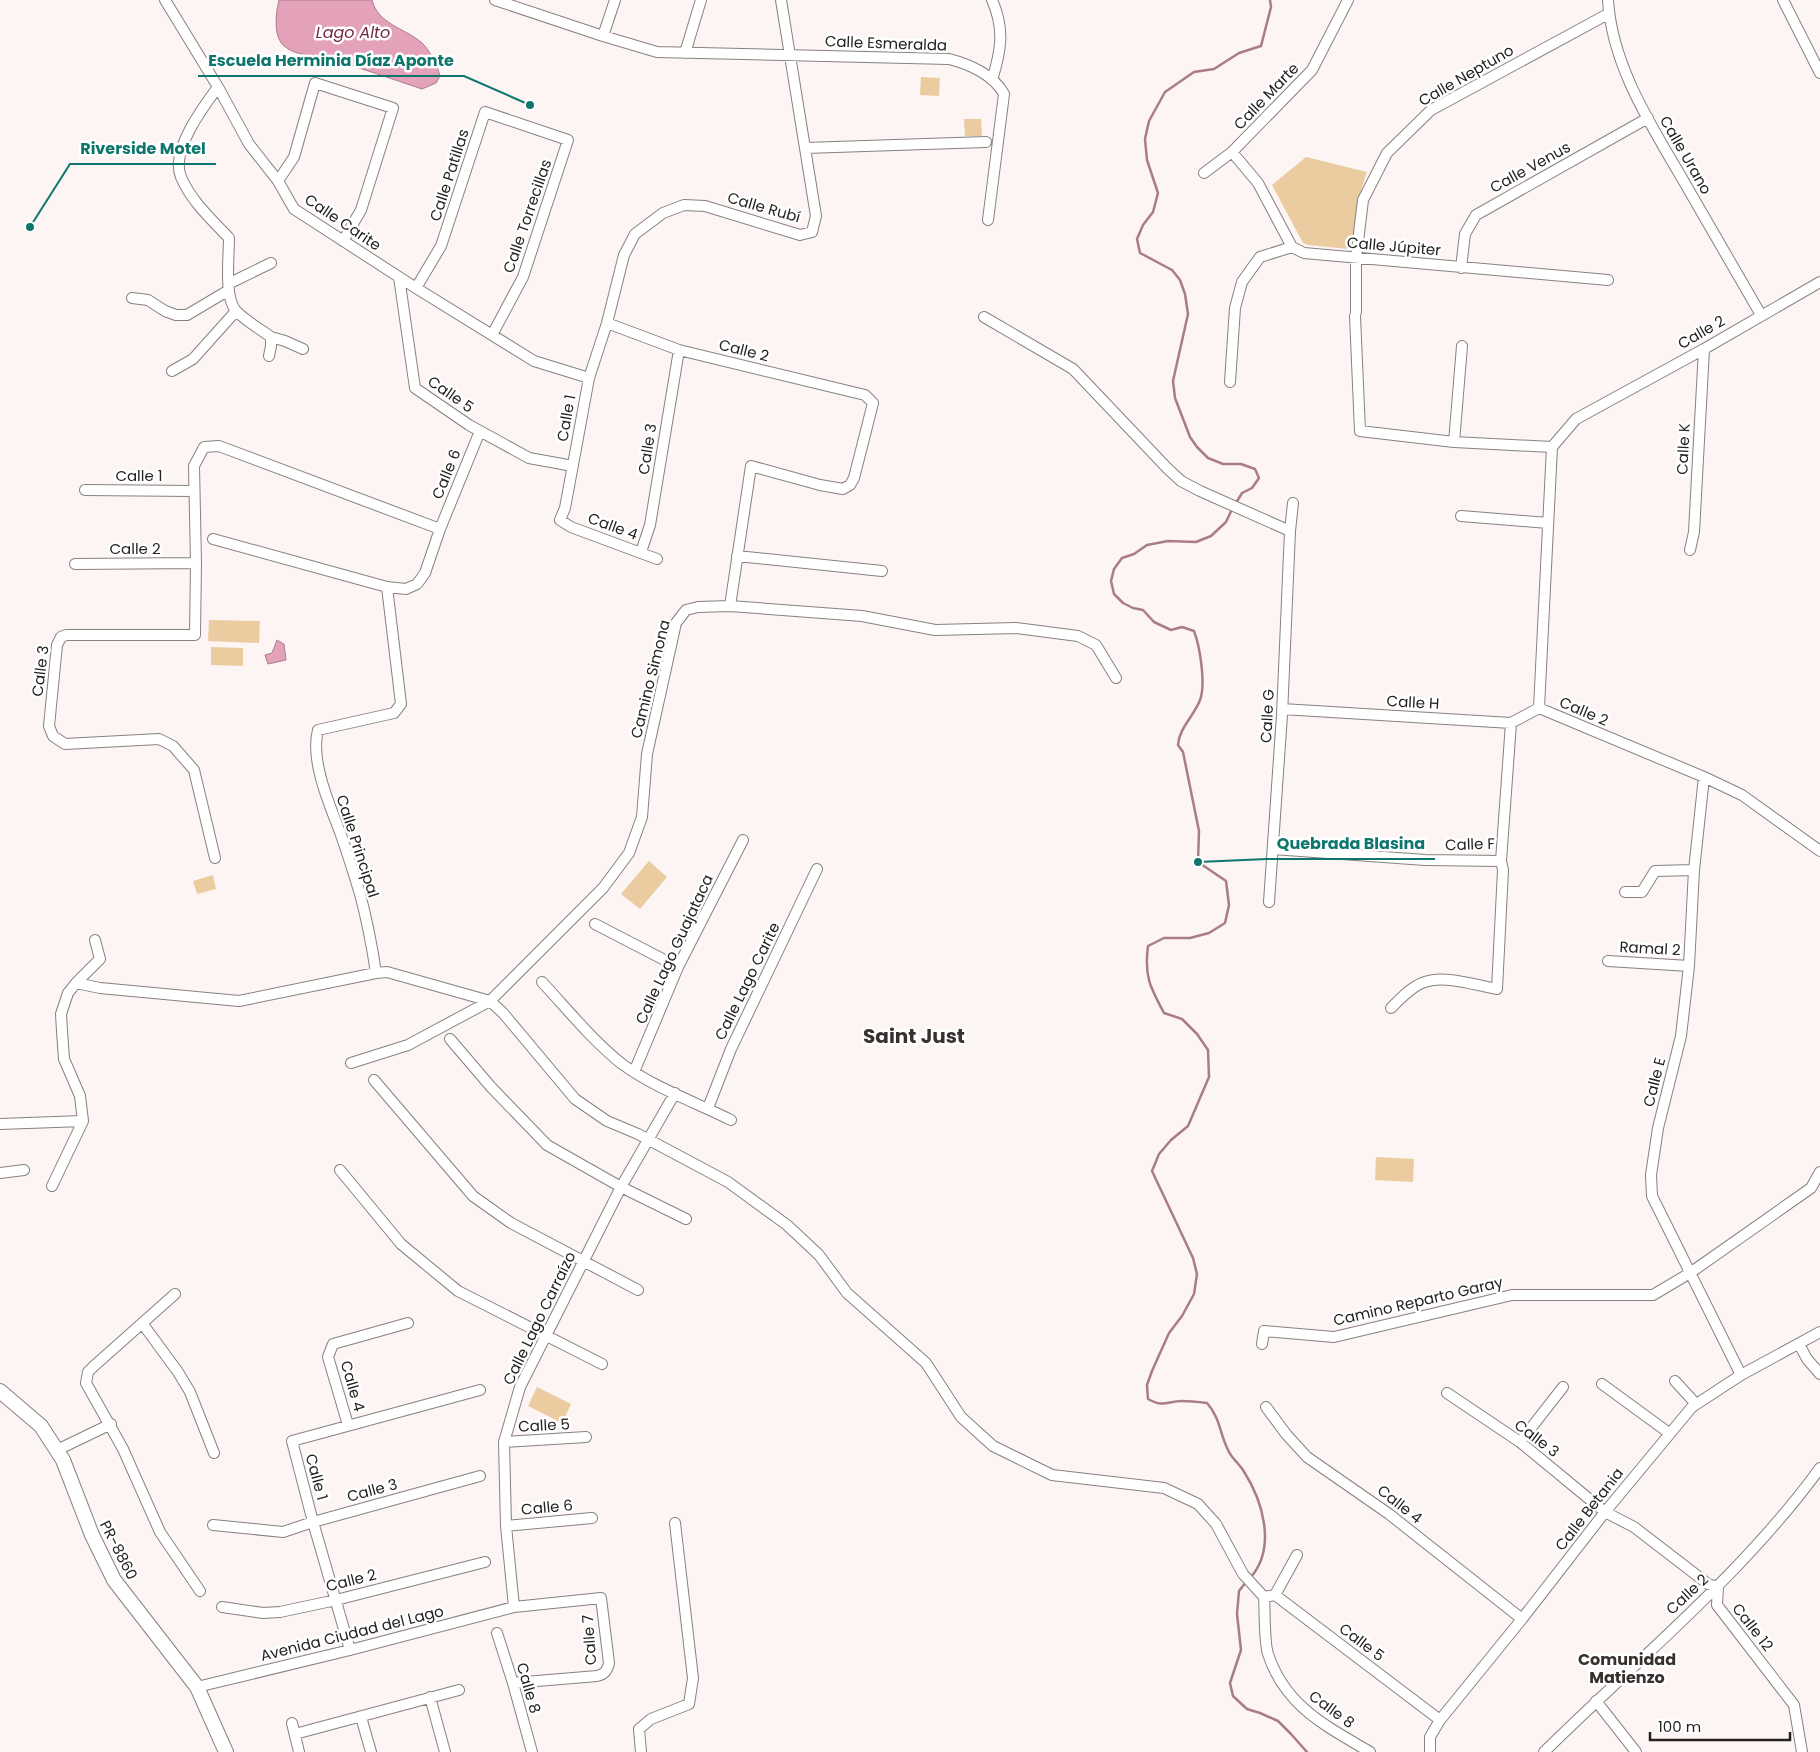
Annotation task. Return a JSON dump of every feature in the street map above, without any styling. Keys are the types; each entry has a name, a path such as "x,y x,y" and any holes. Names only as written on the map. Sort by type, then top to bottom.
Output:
{"street":[{"name":"Calle Carite","path":"165,0 218,87 249,144 278,181 294,209 416,288 534,360 589,378"},
{"name":"Calle Esmeralda","path":"495,0 522,4 603,36 657,52 949,59 965,63 999,85 1004,94 988,220"},
{"path":"603,36 614,0"},
{"path":"685,53 701,0"},
{"name":"Calle Rubí","path":"607,323 624,255 635,234 663,213 684,206 705,206 800,235 812,232 816,216 780,0"},
{"path":"992,0 998,13 1001,28 1000,56 992,80"},
{"name":"Calle Marte","path":"1204,173 1232,152 1312,70 1348,0"},
{"name":"Calle Urano","path":"1608,0 1608,14 1623,68 1648,118 1761,315"},
{"path":"1783,0 1820,73"},
{"name":"Calle Neptuno","path":"1454,442 1360,431 1355,314 1356,258 1363,200 1387,153 1431,110 1608,14"},
{"path":"278,181 294,157 315,83 393,108 361,210 343,241"},
{"path":"218,87 198,114 186,137 180,154 180,176 194,200 229,238 229,287 236,311 271,337 303,349"},
{"name":"Calle Patillas","path":"416,288 441,246 485,112 531,127"},
{"name":"Calle Venus","path":"1461,268 1465,234 1476,215 1648,118"},
{"name":"Calle Torrecillas","path":"492,335 523,277 568,140 531,127"},
{"path":"805,148 986,142"},
{"path":"1230,382 1235,308 1242,282 1260,257 1292,247 1258,183 1232,152"},
{"name":"Calle Júpiter","path":"1292,247 1304,253 1608,280"},
{"path":"132,298 148,300 165,311 176,315 187,315 229,287 271,263"},
{"name":"Calle 5","path":"399,277 415,388 480,431 529,458 573,466"},
{"name":"Calle 2","path":"1820,282 1704,349 1576,419 1552,447 1539,708 1704,777 1742,796 1820,851"},
{"path":"172,371 193,359 236,311"},
{"path":"984,317 1073,369 1167,468 1181,480 1200,491 1251,512 1290,531"},
{"name":"Calle 2","path":"607,323 679,350 865,395 873,403 854,478 843,489 820,485 751,466 736,556"},
{"name":"Calle 1","path":"560,520 565,508 589,378 607,323"},
{"path":"269,356 271,337"},
{"path":"1462,346 1454,442 1552,447"},
{"name":"Calle K","path":"1690,550 1694,522 1704,349"},
{"name":"Calle 3","path":"641,552 650,525 679,350"},
{"name":"Calle 6","path":"213,539 386,587 406,589 417,584 425,572 440,529 480,431"},
{"name":"Calle 3","path":"215,858 194,770 173,746 159,739 65,744 53,736 49,726 57,645 61,638 66,635 195,635 194,466 204,447 219,446 440,529"},
{"name":"Calle 1","path":"84,490 194,491"},
{"name":"Calle G","path":"1269,902 1293,503"},
{"path":"1461,516 1548,523"},
{"name":"Calle 4","path":"560,520 571,527 657,559"},
{"path":"730,606 736,556 882,571"},
{"name":"Calle 2","path":"75,564 196,563"},
{"name":"Calle Principal","path":"376,973 373,950 360,894 326,797 314,742 318,730 394,713 401,704 386,587"},
{"name":"Camino Simona","path":"351,1063 408,1045 490,1000 604,888 629,853 642,817 647,754 676,623 686,610 698,607 730,606 862,616 935,630 1016,628 1078,636 1096,645 1116,678"},
{"path":"1510,723 1539,708"},
{"name":"Calle H","path":"1282,709 1510,723"},
{"name":"Calle F","path":"1273,849 1425,860 1501,861 1510,723"},
{"name":"Calle E","path":"1704,777 1694,870 1689,966 1681,1036 1658,1128 1652,1176 1652,1196 1741,1375"},
{"name":"Calle Lago Guajataca","path":"634,1072 678,967 743,840"},
{"path":"1391,1008 1414,987 1423,982 1449,980 1497,989 1503,870 1501,861"},
{"name":"Calle Lago Carite","path":"708,1108 731,1049 817,869"},
{"path":"1625,892 1642,892 1655,871 1694,870"},
{"path":"595,924 678,967"},
{"path":"52,1186 83,1121 80,1096 64,1059 61,1014 68,993 100,959 95,940"},
{"name":"Ramal 2","path":"1608,961 1689,966"},
{"path":"76,983 100,988 239,1001 376,973 398,974 461,994 490,1000"},
{"path":"542,982 596,1042 634,1072 731,1120"},
{"name":"Calle 5","path":"490,1000 575,1099 607,1121 648,1139 728,1182 787,1225 819,1255 847,1293 926,1363 961,1417 993,1446 1052,1475 1164,1488 1198,1504 1216,1524 1244,1575 1253,1584 1440,1720"},
{"path":"450,1039 491,1087 547,1145 686,1219"},
{"path":"374,1080 473,1196 511,1223 638,1290"},
{"name":"Calle Lago Carraízo","path":"514,1606 506,1526 504,1442 520,1387 621,1186 675,1093"},
{"path":"0,1124 83,1121"},
{"path":"0,1173 24,1170"},
{"path":"340,1170 402,1244 458,1291 602,1364"},
{"name":"Camino Reparto Garay","path":"1262,1344 1264,1331 1334,1337 1512,1295 1653,1295 1690,1273 1811,1188 1820,1172"},
{"path":"175,1294 88,1372 86,1382 111,1424 160,1532 200,1591"},
{"path":"142,1323 178,1372 190,1392 214,1454"},
{"name":"Calle 4","path":"348,1425 328,1357 330,1349 333,1344 408,1323"},
{"name":"Calle Betania","path":"1430,1752 1430,1737 1440,1720 1605,1512 1696,1404 1741,1375 1820,1332"},
{"path":"1799,1344 1807,1359 1820,1374"},
{"path":"1675,1381 1696,1404"},
{"path":"1602,1384 1669,1434"},
{"path":"1520,1442 1563,1387"},
{"name":"Calle 1","path":"350,1650 292,1441 480,1390"},
{"name":"PR-8860","path":"0,1391 42,1426 63,1460 92,1535 114,1580 196,1687 226,1752"},
{"name":"Calle 3","path":"1447,1393 1520,1442 1605,1512"},
{"name":"Calle 4","path":"1266,1407 1286,1434 1307,1456 1389,1514 1522,1619"},
{"path":"57,1450 111,1424"},
{"name":"Calle 5","path":"504,1442 586,1437"},
{"name":"Calle 2","path":"1544,1752 1718,1587 1754,1550 1820,1468"},
{"name":"Calle 3","path":"213,1525 283,1532 480,1476"},
{"path":"1605,1512 1634,1527 1708,1584 1718,1587"},
{"name":"Calle 6","path":"506,1526 592,1518"},
{"path":"641,1752 639,1729 651,1719 689,1704 693,1678 675,1523"},
{"path":"1270,1596 1297,1555"},
{"name":"Calle 2","path":"222,1607 263,1613 280,1612 336,1600 485,1562"},
{"name":"Calle 12","path":"1718,1587 1717,1605 1794,1705 1802,1752"},
{"name":"Calle 8","path":"1270,1596 1267,1653 1283,1685 1300,1707 1328,1727 1370,1752"},
{"name":"Calle 7","path":"513,1683 597,1676 604,1674 609,1663 601,1598 514,1606"},
{"name":"Avenida Ciudad del Lago","path":"196,1687 350,1650 514,1606"},
{"name":"Calle 8","path":"496,1633 513,1683 532,1752"},
{"path":"295,1734 459,1690"},
{"path":"430,1697 445,1752"},
{"path":"1596,1701 1636,1752"},
{"path":"361,1717 370,1752"},
{"path":"292,1723 299,1752"}],"shaded area":[{"path":"921,77 940,78 939,96 920,95"},
{"path":"964,119 981,119 982,136 965,136"},
{"path":"1306,157 1367,172 1361,190 1354,245 1349,249 1303,243 1272,185"},
{"path":"209,620 260,621 259,643 208,641"},
{"path":"211,647 243,648 243,666 211,665"},
{"path":"649,861 667,877 640,909 621,894"},
{"path":"213,875 216,889 197,894 193,881"},
{"path":"1376,1157 1414,1159 1413,1182 1375,1180"},
{"path":"537,1387 571,1404 562,1423 528,1406"}],"water":[{"name":"Lago Alto","path":"279,0 372,0 380,15 392,25 424,45 433,58 440,76 436,83 422,89 324,57 293,52 283,45 278,35 276,17"},
{"path":"277,640 284,644 286,660 268,664 265,655 272,653"}],"waterway":[{"path":"1236,503 1242,493 1252,488 1259,478 1255,469 1241,464 1223,464 1208,458 1190,437 1175,398 1173,381 1188,314 1185,294 1180,280 1172,270 1140,253 1137,239 1143,225 1153,212 1158,193 1147,160 1145,139 1149,121 1165,92 1194,72 1214,69 1239,53 1261,46 1271,7 1270,0"},
{"path":"1233,507 1226,522 1211,536 1196,542 1168,541 1147,545 1134,554 1122,558 1114,569 1111,581 1114,594 1123,603 1143,610 1154,622 1171,630 1182,627 1194,631 1202,666 1202,693 1200,700 1181,733 1178,745 1183,752 1199,831 1198,862 1226,881 1229,905 1225,923 1209,933 1190,938 1164,938 1148,946 1148,974 1155,996 1164,1013 1182,1019 1197,1034 1208,1050 1209,1077 1188,1126 1171,1140 1159,1154 1152,1171 1193,1258 1197,1274 1194,1294 1182,1316 1169,1333 1147,1385 1148,1399 1153,1402 1162,1404 1182,1401 1207,1403 1212,1409 1229,1452 1250,1482 1261,1510 1265,1539 1263,1553 1258,1566 1250,1578"},
{"path":"1246,1582 1239,1591 1237,1614 1241,1650 1230,1683 1233,1696 1247,1709 1278,1721 1307,1752"}],"place":[{"name":"Escuela Herminia Díaz Aponte","path":"530,105"},
{"name":"Riverside Motel","path":"30,227"},
{"name":"Quebrada Blasina","path":"1198,862"}],"district":[{"name":"Saint Just","path":"914,1036"},
{"name":"Comunidad Matienzo","path":"1627,1668"}]}
